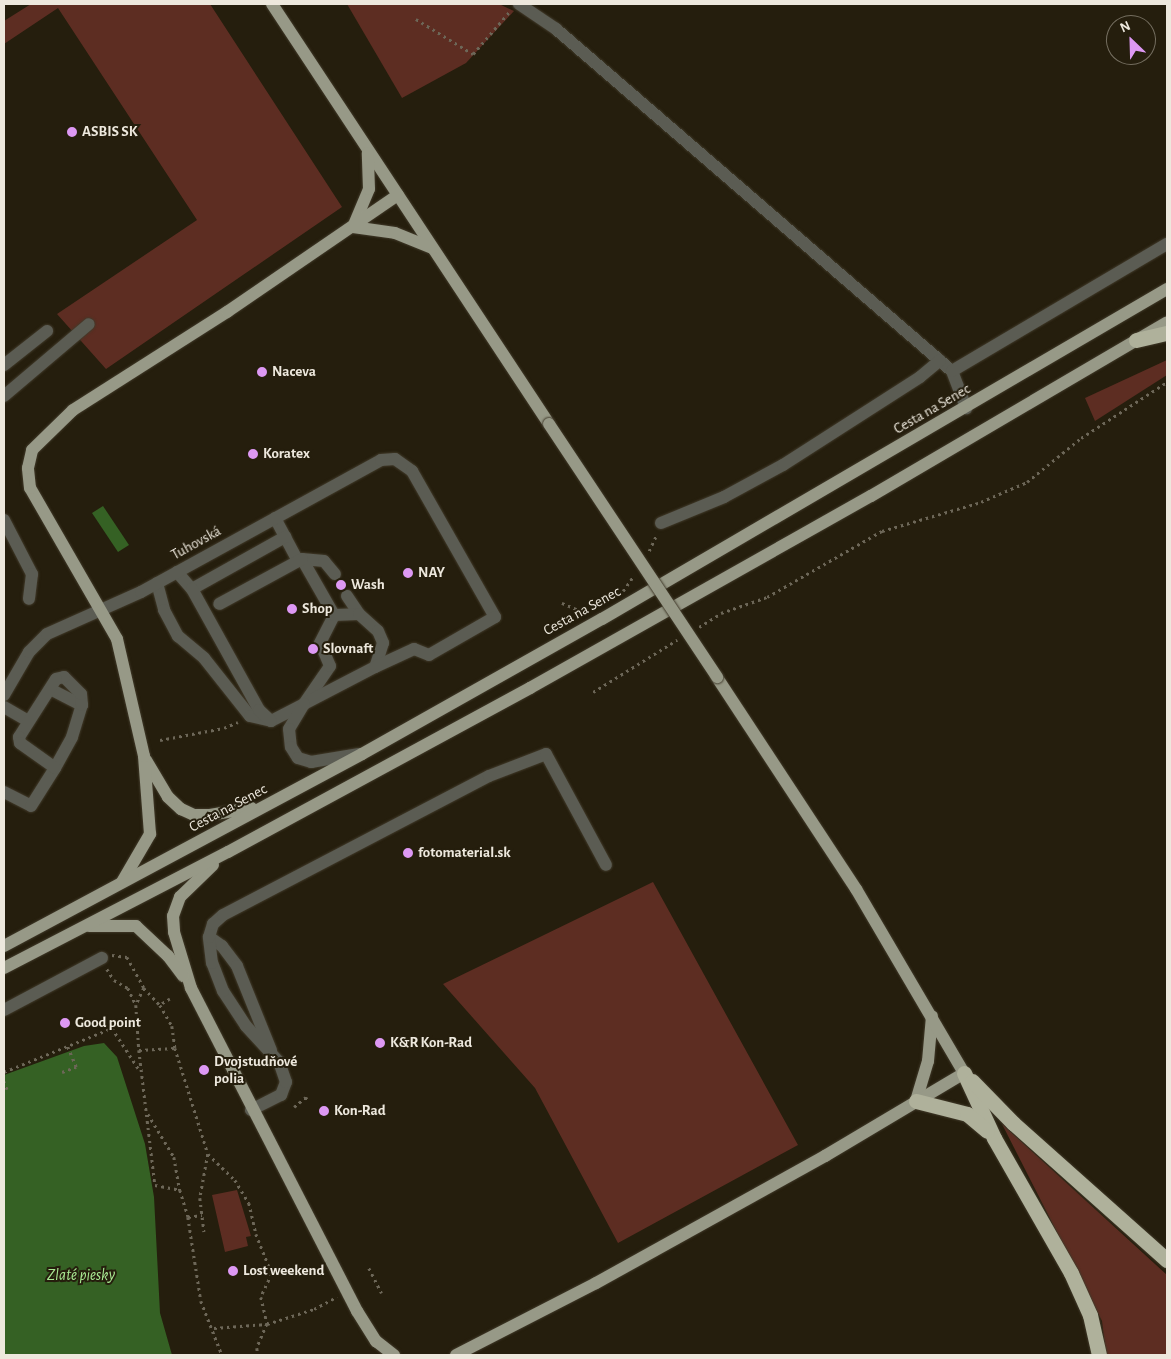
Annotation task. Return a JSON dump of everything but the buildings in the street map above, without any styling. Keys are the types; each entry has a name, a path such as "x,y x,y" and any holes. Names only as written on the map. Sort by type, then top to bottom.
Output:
{"highway":[{"path":"1136,340 1167,333"},
{"path":"964,1073 994,1138 1072,1273 1094,1328 1099,1355"},
{"path":"964,1073 1028,1137 1167,1260"},
{"path":"916,1101 967,1114 994,1138"}],"main road":[{"path":"272,4 851,881 964,1073 825,1156 596,1284 478,1349 456,1355"},
{"path":"353,227 369,189 368,149"},
{"path":"121,884 150,834 144,756 123,655 111,625 33,493 28,468 32,450 73,410 228,312 398,195"},
{"path":"353,227 401,234 434,249"},
{"name":"Cesta na Senec","path":"4,946 362,754 725,549 1167,289"},
{"path":"4,968 228,852 694,596 1167,322"},
{"path":"144,756 168,797 194,815 226,814 270,803"},
{"path":"228,852 180,896 174,916 176,940 191,988 251,1110 346,1291 370,1334 394,1355"},
{"path":"81,927 136,926 168,956 191,988"},
{"path":"916,1101 928,1061 932,1016"}],"street":[{"path":"518,4 556,29 940,360 952,371 966,408"},
{"path":"952,371 1167,244"},
{"path":"4,396 89,324"},
{"path":"4,365 48,331"},
{"path":"661,523 724,497 783,465 920,377 940,360"},
{"name":"Tuhovská","path":"4,695 21,664 39,640 157,583 381,460 395,459 412,470 495,617 429,655 414,649 375,667"},
{"path":"275,518 334,616"},
{"path":"4,520 32,574 29,599"},
{"path":"192,589 285,537"},
{"path":"219,604 300,560 324,561 335,574"},
{"path":"177,572 192,589 259,710 271,721"},
{"path":"157,583 164,610 178,636 204,658 250,716 271,721 375,667 383,643 378,631 359,614 347,596"},
{"path":"334,616 359,614"},
{"path":"334,616 320,643 330,666 289,729 291,747 298,758 311,762 362,754"},
{"path":"4,792 31,806 54,768 78,723 82,705 79,690 64,677 56,679 19,737 20,743 54,768"},
{"path":"4,707 28,721"},
{"path":"272,1052 246,1026 223,991 208,951 209,937 213,924 223,915 489,776 546,754 606,866"},
{"path":"209,937 222,946 237,966 272,1052 284,1075 285,1089 281,1095 251,1110"},
{"path":"4,1010 102,958"}],"path":[{"path":"416,19 473,54 518,4"},
{"path":"695,629 721,613 766,597 882,532 981,502 1027,482 1081,438 1167,382"},
{"path":"645,558 661,523"},
{"path":"620,597 635,573"},
{"path":"562,603 589,614"},
{"path":"593,692 678,640"},
{"path":"160,740 224,728 250,716"},
{"path":"180,1190 155,1185 141,1072 136,1005 128,988 114,980 102,958 108,955 127,957 144,988 160,1005 172,1026 175,1048 208,1154 200,1198 204,1232"},
{"path":"136,1005 144,988"},
{"path":"160,1005 170,999"},
{"path":"4,1072 112,1028 141,1072"},
{"path":"62,1072 76,1066 67,1046"},
{"path":"139,1050 175,1048"},
{"path":"4,1080 7,1089"},
{"path":"294,1107 306,1096 308,1102"},
{"path":"147,1112 174,1157 180,1190 188,1217 202,1301 214,1328 222,1355"},
{"path":"208,1154 235,1180 249,1203 256,1234 272,1274 261,1297 267,1324 257,1348 258,1355"},
{"path":"188,1217 202,1215"},
{"path":"369,1268 382,1293"},
{"path":"214,1328 267,1324 314,1309 346,1291"}],"shaded area":[{"path":"31,4 210,4 342,207 106,369 57,314 197,220 58,8 4,44 4,21"},
{"path":"347,4 499,4 514,11 466,63 402,98"},
{"path":"1167,360 1167,375 1095,421 1085,398"},
{"path":"653,882 798,1145 618,1243 535,1088 443,984"},
{"path":"1002,1124 1167,1275 1167,1355 1106,1355 1102,1321"},
{"path":"237,1190 251,1236 246,1237 248,1246 225,1252 212,1195"}],"water":[{"path":"103,506 129,545 118,552 92,513"},
{"name":"Zlaté piesky","path":"104,1043 117,1057 145,1144 154,1197 160,1313 172,1355 4,1355 4,1075 84,1046"}],"place":[{"name":"ASBIS SK","path":"72,132"},
{"name":"Naceva","path":"262,372"},
{"name":"Koratex","path":"253,454"},
{"name":"NAY","path":"408,573"},
{"name":"Wash","path":"341,585"},
{"name":"Shop","path":"292,609"},
{"name":"Slovnaft","path":"313,649"},
{"name":"fotomaterial.sk","path":"408,853"},
{"name":"Good point","path":"65,1023"},
{"name":"K&R Kon-Rad","path":"380,1043"},
{"name":"Dvojstudňové polia","path":"204,1070"},
{"name":"Kon-Rad","path":"324,1111"},
{"name":"Lost weekend","path":"233,1271"}]}
